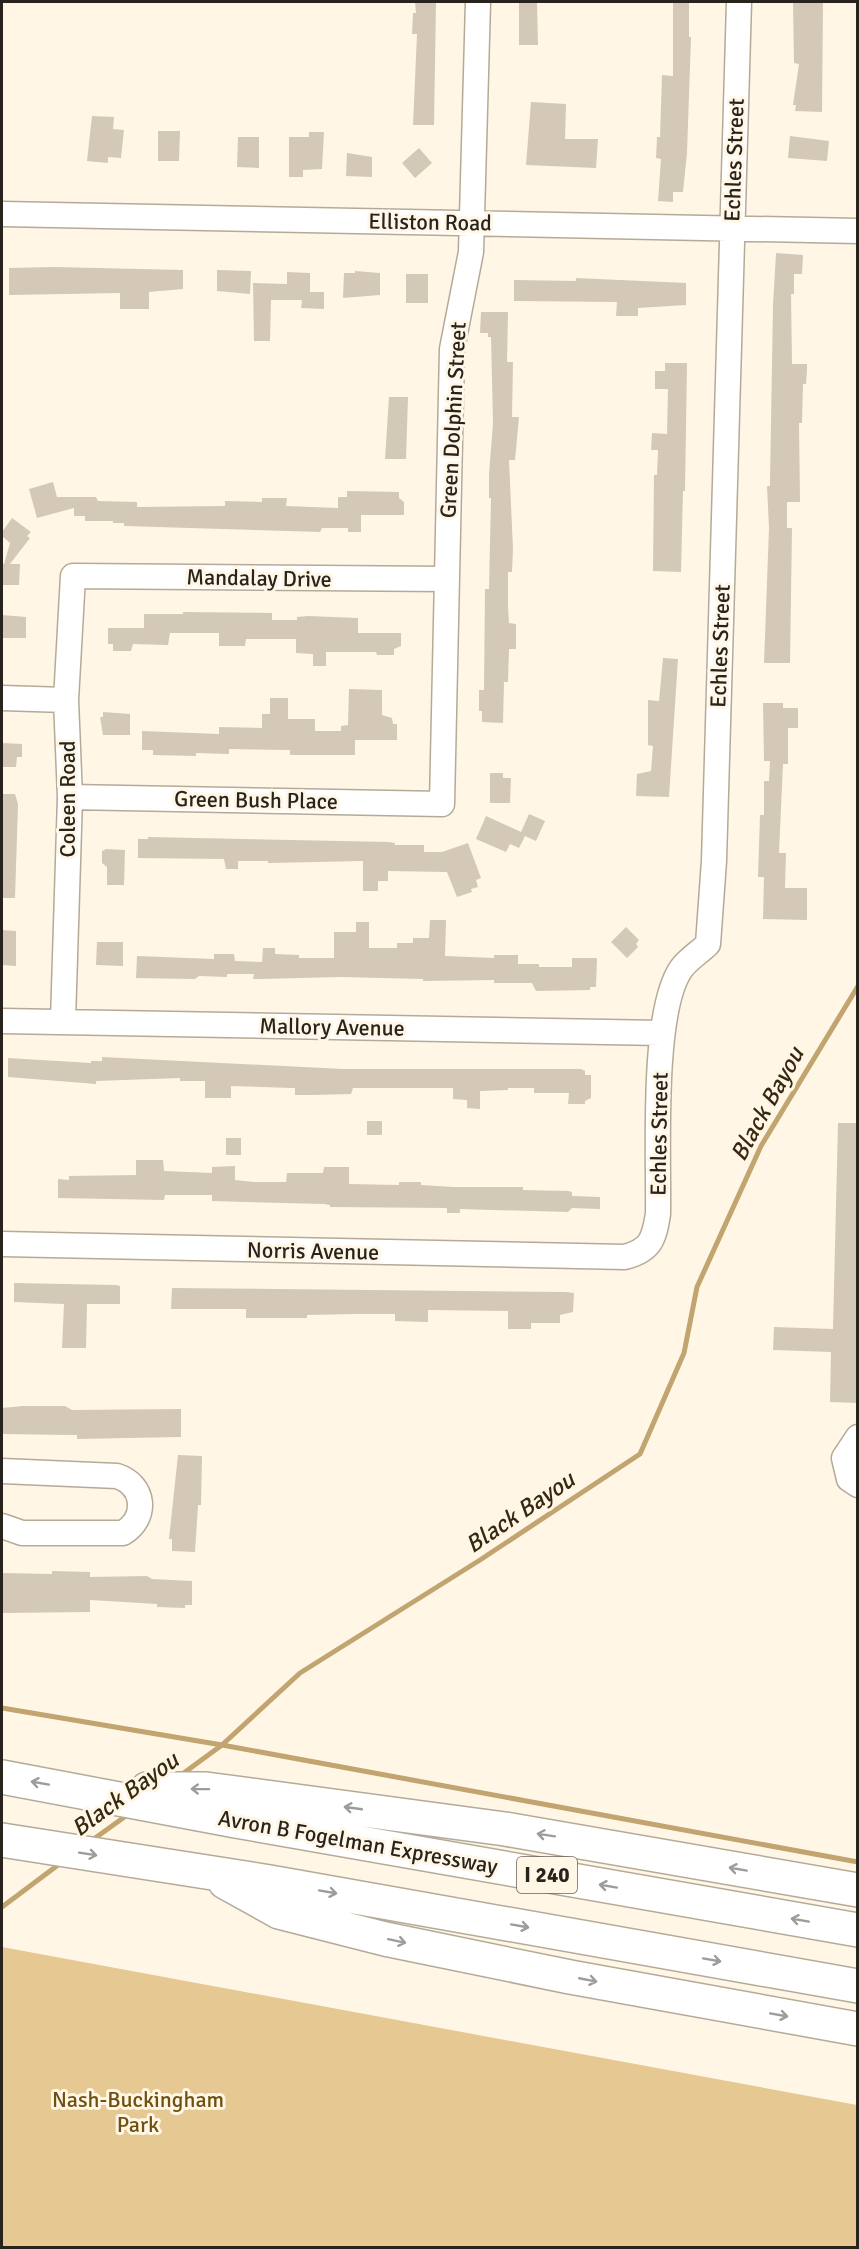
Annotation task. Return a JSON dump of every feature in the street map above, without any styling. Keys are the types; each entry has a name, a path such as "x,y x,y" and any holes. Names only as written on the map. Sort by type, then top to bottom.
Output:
{"highway":[{"name":"Avron B Fogelman Expressway","path":"2,1776 236,1821 858,1930"},
{"path":"78,1790 206,1789 544,1835 858,1890"},
{"name":"I 240","path":"6,1840 193,1870 858,1986"},
{"path":"193,1870 279,1912 385,1939 570,1977 858,2029"}],"street":[{"name":"Green Dolphin Street","path":"442,804 452,349 468,274 473,223 478,2"},
{"name":"Echles Street","path":"625,1257 641,1253 654,1237 658,1214 662,1033 669,994 681,968 708,944 714,861 739,2"},
{"name":"Elliston Road","path":"2,214 732,226 858,231"},
{"name":"Mandalay Drive","path":"73,576 446,579"},
{"name":"Coleen Road","path":"63,1022 69,797 66,700 73,576"},
{"path":"2,698 66,700"},
{"name":"Green Bush Place","path":"69,797 442,804"},
{"name":"Mallory Avenue","path":"2,1021 662,1033"},
{"name":"Norris Avenue","path":"2,1244 625,1257"},
{"path":"858,1437 844,1458 849,1479 858,1485"},
{"path":"2,1472 117,1476 133,1485 138,1491 140,1504 139,1517 134,1526 123,1533 22,1533 2,1526"}],"green space":[{"name":"Nash-Buckingham Park","path":"2,1947 857,2105 857,2247 2,2247"}],"building":[{"path":"415,2 436,2 434,125 413,125 417,34 412,34 413,13 416,13"},
{"path":"519,2 537,2 538,45 519,45"},
{"path":"673,2 689,2 689,37 691,37 687,153 683,192 673,192 673,202 658,201 661,159 656,158 657,137 660,137 662,75 673,76"},
{"path":"793,2 823,2 822,112 795,111 796,105 793,105 799,64 794,63"},
{"path":"531,102 566,104 565,139 598,139 596,168 526,165"},
{"path":"92,116 114,117 113,129 124,130 121,158 108,157 108,163 87,161"},
{"path":"158,131 180,131 179,161 158,161"},
{"path":"309,132 324,132 322,169 303,170 303,177 289,177 289,137 309,137"},
{"path":"790,136 829,141 827,161 788,158"},
{"path":"238,137 259,137 259,168 237,167"},
{"path":"419,148 432,163 415,178 402,163"},
{"path":"347,153 372,157 372,177 346,176"},
{"path":"776,253 803,255 802,274 794,274 794,294 791,294 792,364 807,364 806,384 803,384 802,423 799,423 800,502 787,502 787,528 792,528 790,663 764,663 769,528 767,486 770,486"},
{"path":"9,268 183,270 183,289 149,292 149,309 120,309 120,293 9,295"},
{"path":"217,270 251,271 250,294 217,291"},
{"path":"355,271 380,273 380,295 343,298 344,273 355,273"},
{"path":"287,272 310,273 310,292 324,292 324,309 301,308 302,300 271,300 270,341 254,341 253,283 287,284"},
{"path":"406,274 428,274 428,303 406,303"},
{"path":"576,278 686,283 686,305 638,308 638,316 616,316 617,302 514,301 514,280 576,281"},
{"path":"481,312 508,312 507,362 513,362 512,417 519,417 515,460 509,460 513,549 512,572 508,572 508,606 509,623 516,624 516,649 509,649 508,682 504,682 503,723 482,722 482,711 479,711 479,690 484,690 485,589 489,589 491,498 489,498 489,474 493,423 491,337 488,337 488,333 480,333"},
{"path":"665,363 687,363 681,572 653,571 654,475 657,475 658,450 651,450 652,433 667,434 668,389 655,389 655,371 665,371"},
{"path":"389,397 408,397 406,459 385,459"},
{"path":"53,482 57,497 96,497 98,501 137,502 137,507 225,506 225,501 262,502 262,498 287,498 286,506 338,508 338,497 347,497 347,491 399,492 399,498 404,502 404,515 361,515 361,532 348,532 348,528 322,528 320,532 124,526 124,523 113,523 113,521 85,521 85,516 74,516 74,508 37,518 29,489"},
{"path":"12,518 31,532 27,536 30,538 10,564 20,564 19,585 2,585 2,564 4,564 10,543 2,536 2,532"},
{"path":"183,612 272,613 272,620 297,620 297,617 308,616 358,618 358,633 401,633 401,646 394,649 394,655 377,655 376,652 326,652 326,666 313,666 313,654 296,653 296,639 246,639 245,646 219,646 219,633 170,633 168,645 133,644 131,651 113,651 113,644 108,644 108,628 144,628 144,614 183,614"},
{"path":"2,615 26,617 26,638 2,638"},
{"path":"663,658 678,659 669,797 636,796 637,774 651,771 653,746 648,745 648,700 659,701"},
{"path":"349,689 382,690 382,715 392,718 393,724 397,724 397,740 355,740 355,755 290,755 290,750 229,749 229,754 153,755 153,750 142,750 142,731 219,734 219,727 262,728 262,714 270,714 270,698 288,698 288,719 315,719 315,731 341,731 341,726 348,725"},
{"path":"763,703 783,703 783,708 798,708 798,728 788,728 788,764 783,764 779,853 786,853 785,888 807,888 807,920 763,919 764,877 758,877 760,815 764,815 764,781 769,781 770,761 764,761"},
{"path":"103,712 130,714 130,735 103,735 100,717 103,717"},
{"path":"2,743 22,744 22,757 17,757 16,767 2,767"},
{"path":"490,773 503,773 503,778 511,778 510,803 490,803"},
{"path":"2,794 15,794 18,804 15,898 2,898"},
{"path":"529,814 545,821 536,841 525,836 519,848 510,844 506,852 476,839 486,816 521,832"},
{"path":"148,837 389,842 395,845 424,845 424,852 442,852 468,843 481,878 476,880 478,887 471,889 472,892 457,897 447,872 388,871 388,881 378,881 378,891 363,891 363,861 268,863 268,861 238,861 238,869 226,869 224,859 138,858 138,839 148,839"},
{"path":"106,849 125,850 124,885 107,885 107,867 102,863 102,851"},
{"path":"430,920 446,920 445,956 494,958 494,955 518,955 518,964 539,964 539,967 572,967 572,958 597,958 596,987 590,987 590,990 536,991 532,983 494,983 494,980 423,981 423,979 341,977 253,979 254,974 227,974 227,977 199,976 195,979 136,978 137,956 214,959 214,954 234,954 235,961 262,962 263,948 275,948 275,954 299,955 299,958 334,958 334,932 356,932 356,922 369,922 369,948 397,948 397,943 413,943 413,938 429,938"},
{"path":"626,927 639,940 636,944 638,947 627,958 611,942"},
{"path":"2,930 16,931 16,966 2,965"},
{"path":"97,942 123,942 123,966 96,965"},
{"path":"102,1057 343,1069 581,1069 585,1071 585,1075 591,1075 591,1098 585,1101 585,1104 568,1104 569,1093 534,1093 534,1088 508,1088 508,1090 480,1091 480,1109 467,1108 467,1100 453,1099 453,1088 353,1088 351,1094 295,1095 295,1088 231,1086 231,1098 205,1098 205,1081 180,1081 180,1078 96,1081 96,1084 8,1077 8,1058 91,1063 91,1061 102,1061"},
{"path":"367,1121 382,1121 382,1135 367,1135"},
{"path":"838,1123 858,1123 858,1403 830,1402 831,1352 773,1350 774,1327 833,1329"},
{"path":"226,1138 241,1138 241,1155 226,1155"},
{"path":"136,1160 163,1160 164,1171 212,1173 212,1167 235,1166 235,1180 254,1182 286,1182 287,1173 323,1173 324,1167 349,1167 349,1184 399,1185 399,1182 421,1182 421,1185 523,1187 523,1190 568,1191 572,1192 572,1196 600,1197 600,1209 572,1208 568,1212 460,1209 460,1213 447,1213 447,1208 330,1207 324,1204 212,1201 212,1195 165,1195 164,1200 58,1198 58,1179 69,1180 69,1176 136,1175"},
{"path":"14,1283 116,1285 120,1286 120,1304 87,1304 86,1348 62,1348 64,1304 14,1302"},
{"path":"172,1288 574,1293 573,1312 560,1315 560,1323 531,1323 531,1329 508,1329 508,1311 428,1310 428,1322 395,1321 395,1314 246,1318 246,1309 171,1309"},
{"path":"65,1406 72,1410 181,1409 181,1437 77,1439 77,1435 2,1434 2,1408"},
{"path":"178,1455 202,1456 201,1505 198,1505 195,1552 172,1551 172,1539 169,1539"},
{"path":"52,1571 90,1572 90,1577 147,1576 152,1579 192,1581 192,1605 185,1605 185,1608 157,1607 157,1604 90,1600 90,1612 2,1613 2,1573 52,1574"}],"waterway":[{"name":"Black Bayou","path":"181,1775 222,1745 300,1673 480,1560 640,1454 684,1353 697,1287 761,1146 858,986"},
{"path":"2,1708 222,1745 858,1862"},
{"name":"Black Bayou","path":"91,1841 130,1813"},
{"name":"Black Bayou","path":"2,1907 62,1862"}]}
